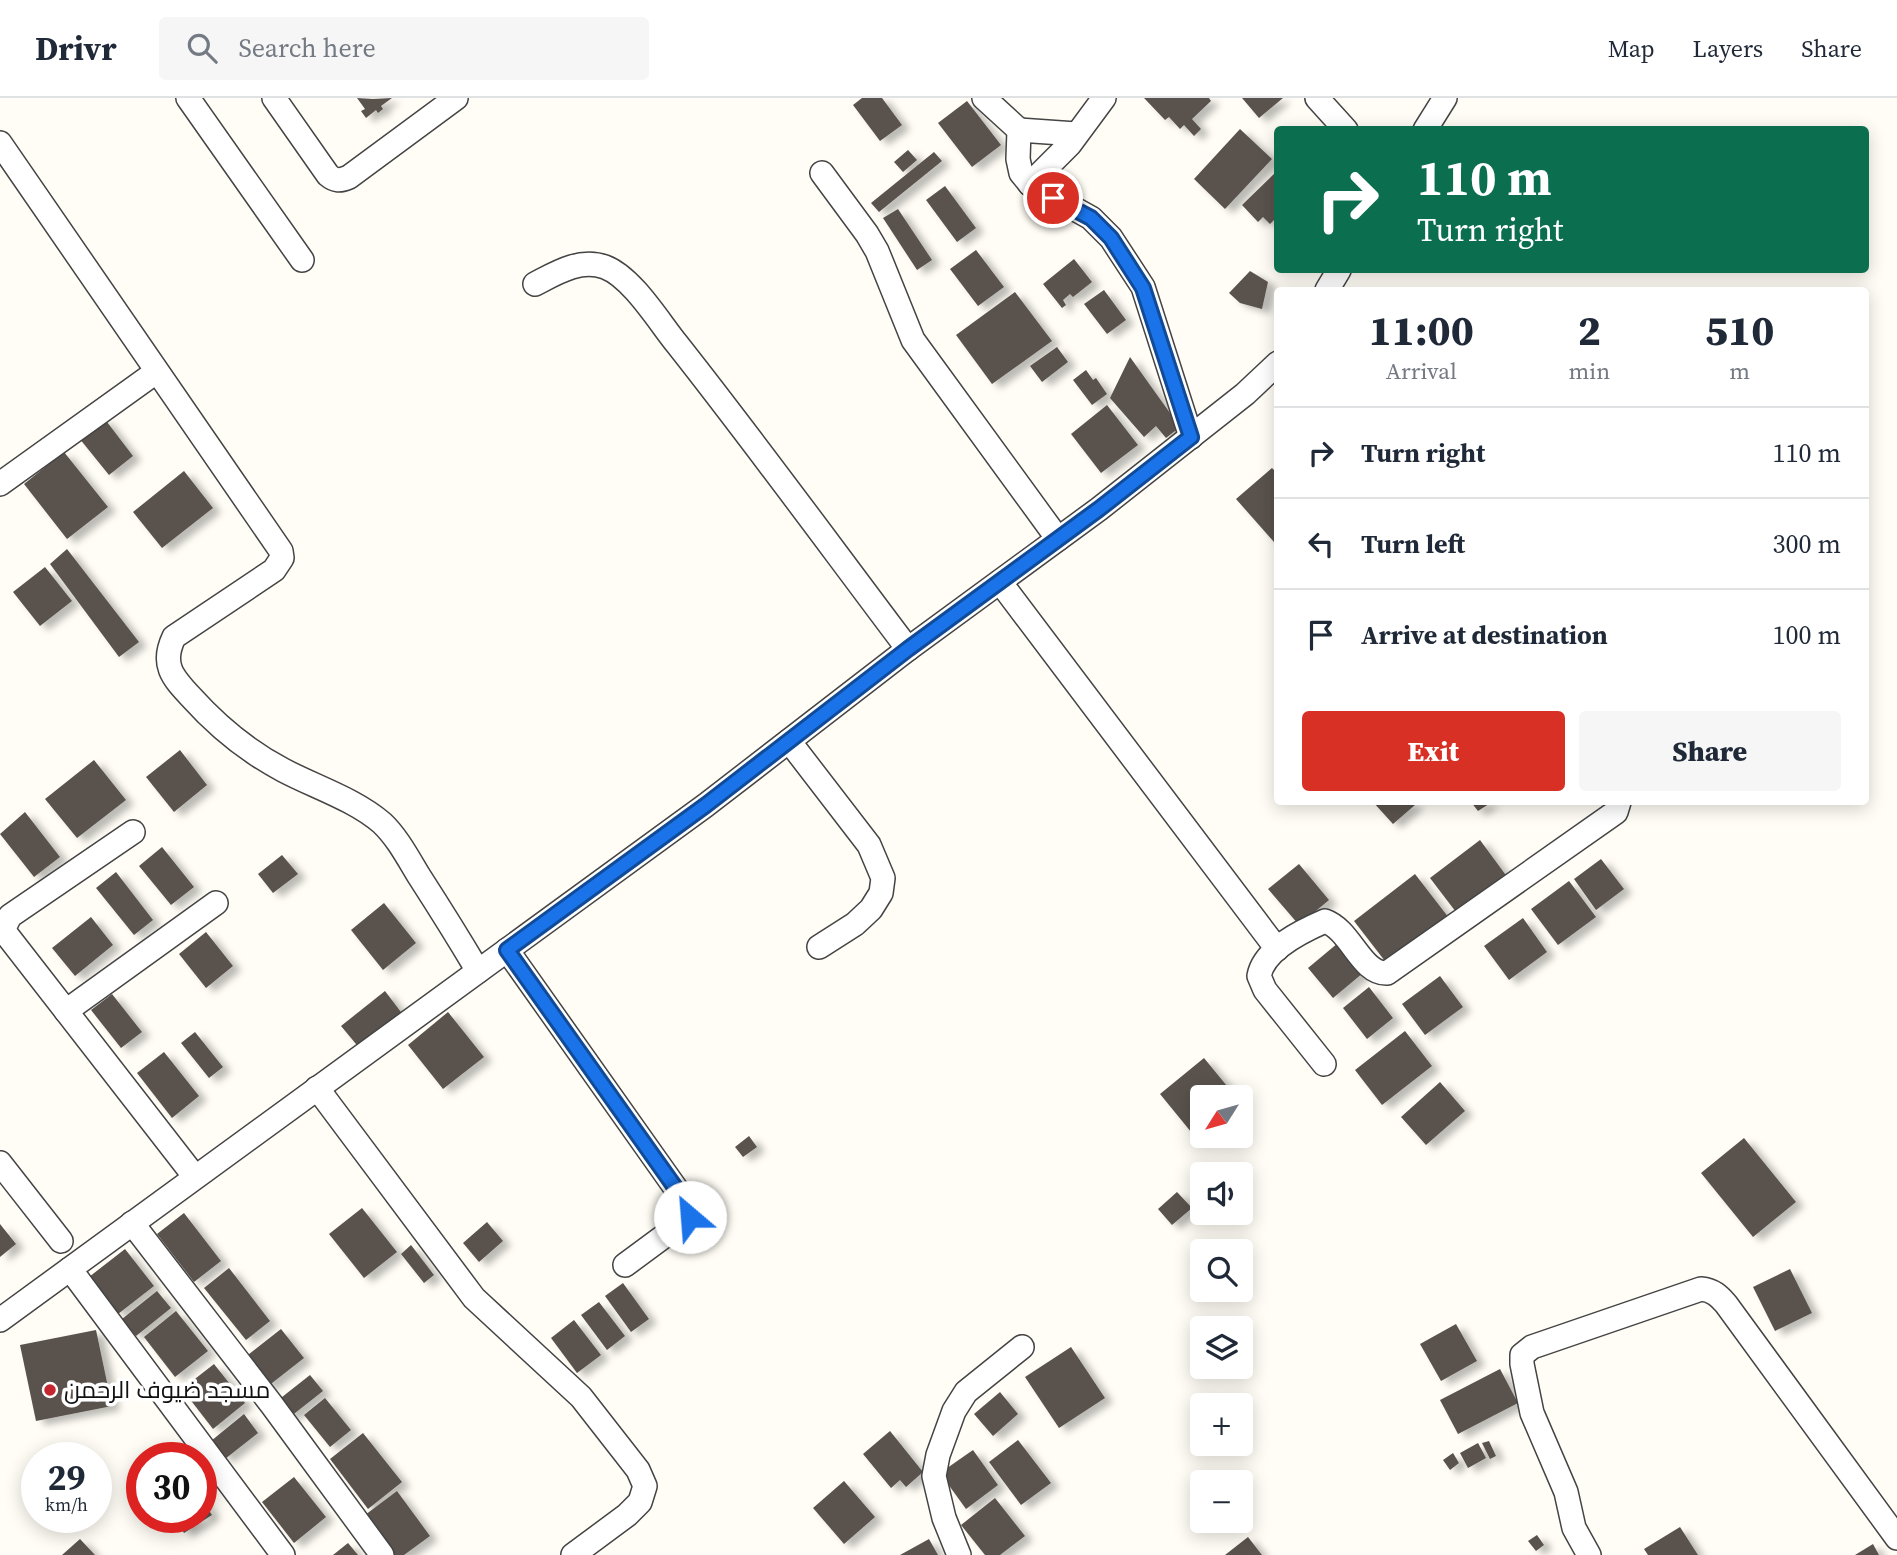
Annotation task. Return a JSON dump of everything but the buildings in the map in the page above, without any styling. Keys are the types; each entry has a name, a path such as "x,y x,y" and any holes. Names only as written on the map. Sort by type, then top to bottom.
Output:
{"street":[{"path":"188,98 302,260"},
{"path":"274,98 334,180 349,177 456,98"},
{"path":"984,98 1019,130 1076,134"},
{"path":"1030,184 1076,134 1104,98"},
{"path":"1317,98 1342,126"},
{"path":"1428,126 1445,98"},
{"path":"1019,130 1018,159 1021,173 1030,184 1091,218 1111,238 1143,288 1191,437"},
{"path":"0,143 281,551 282,558 274,570 174,637 167,651 167,661 176,681 215,724 249,749 351,804 382,824 399,844 478,971"},
{"path":"822,173 877,251 913,340 1059,539"},
{"path":"535,284 565,268 589,265 605,267 626,280 908,649"},
{"path":"0,1321 706,805 908,649 1059,539 1245,394 1274,367"},
{"path":"0,484 156,372"},
{"path":"1000,582 1277,949"},
{"path":"789,741 869,845 883,878 881,893 871,909 855,924 819,947"},
{"path":"1324,1064 1265,990 1259,976 1265,960 1277,949 1325,921 1345,934 1372,970 1387,973 1616,812 1619,805"},
{"path":"133,832 10,916 4,928 195,1177"},
{"path":"66,1011 216,902"},
{"path":"507,950 689,1207 690,1217 678,1228 625,1265"},
{"path":"317,1088 474,1298 581,1397 638,1470 645,1486 640,1502 572,1555"},
{"path":"0,1163 61,1241"},
{"path":"132,1223 272,1405 382,1555"},
{"path":"70,1269 284,1555"},
{"path":"1588,1555 1574,1528 1566,1492 1532,1413 1522,1355 1532,1347 1701,1289 1716,1294 1726,1304 1897,1538"},
{"path":"960,1555 944,1518 934,1476 938,1455 954,1411 965,1392 1023,1347"}],"place":[{"name":"مسجد ضيوف الرحمن","path":"50,1390"}],"route":[{"path":"690,1217 689,1207 507,950 706,805 908,649 1099,509 1191,437 1173,384 1161,336 1143,288 1111,238 1091,218 1053,198"}]}
